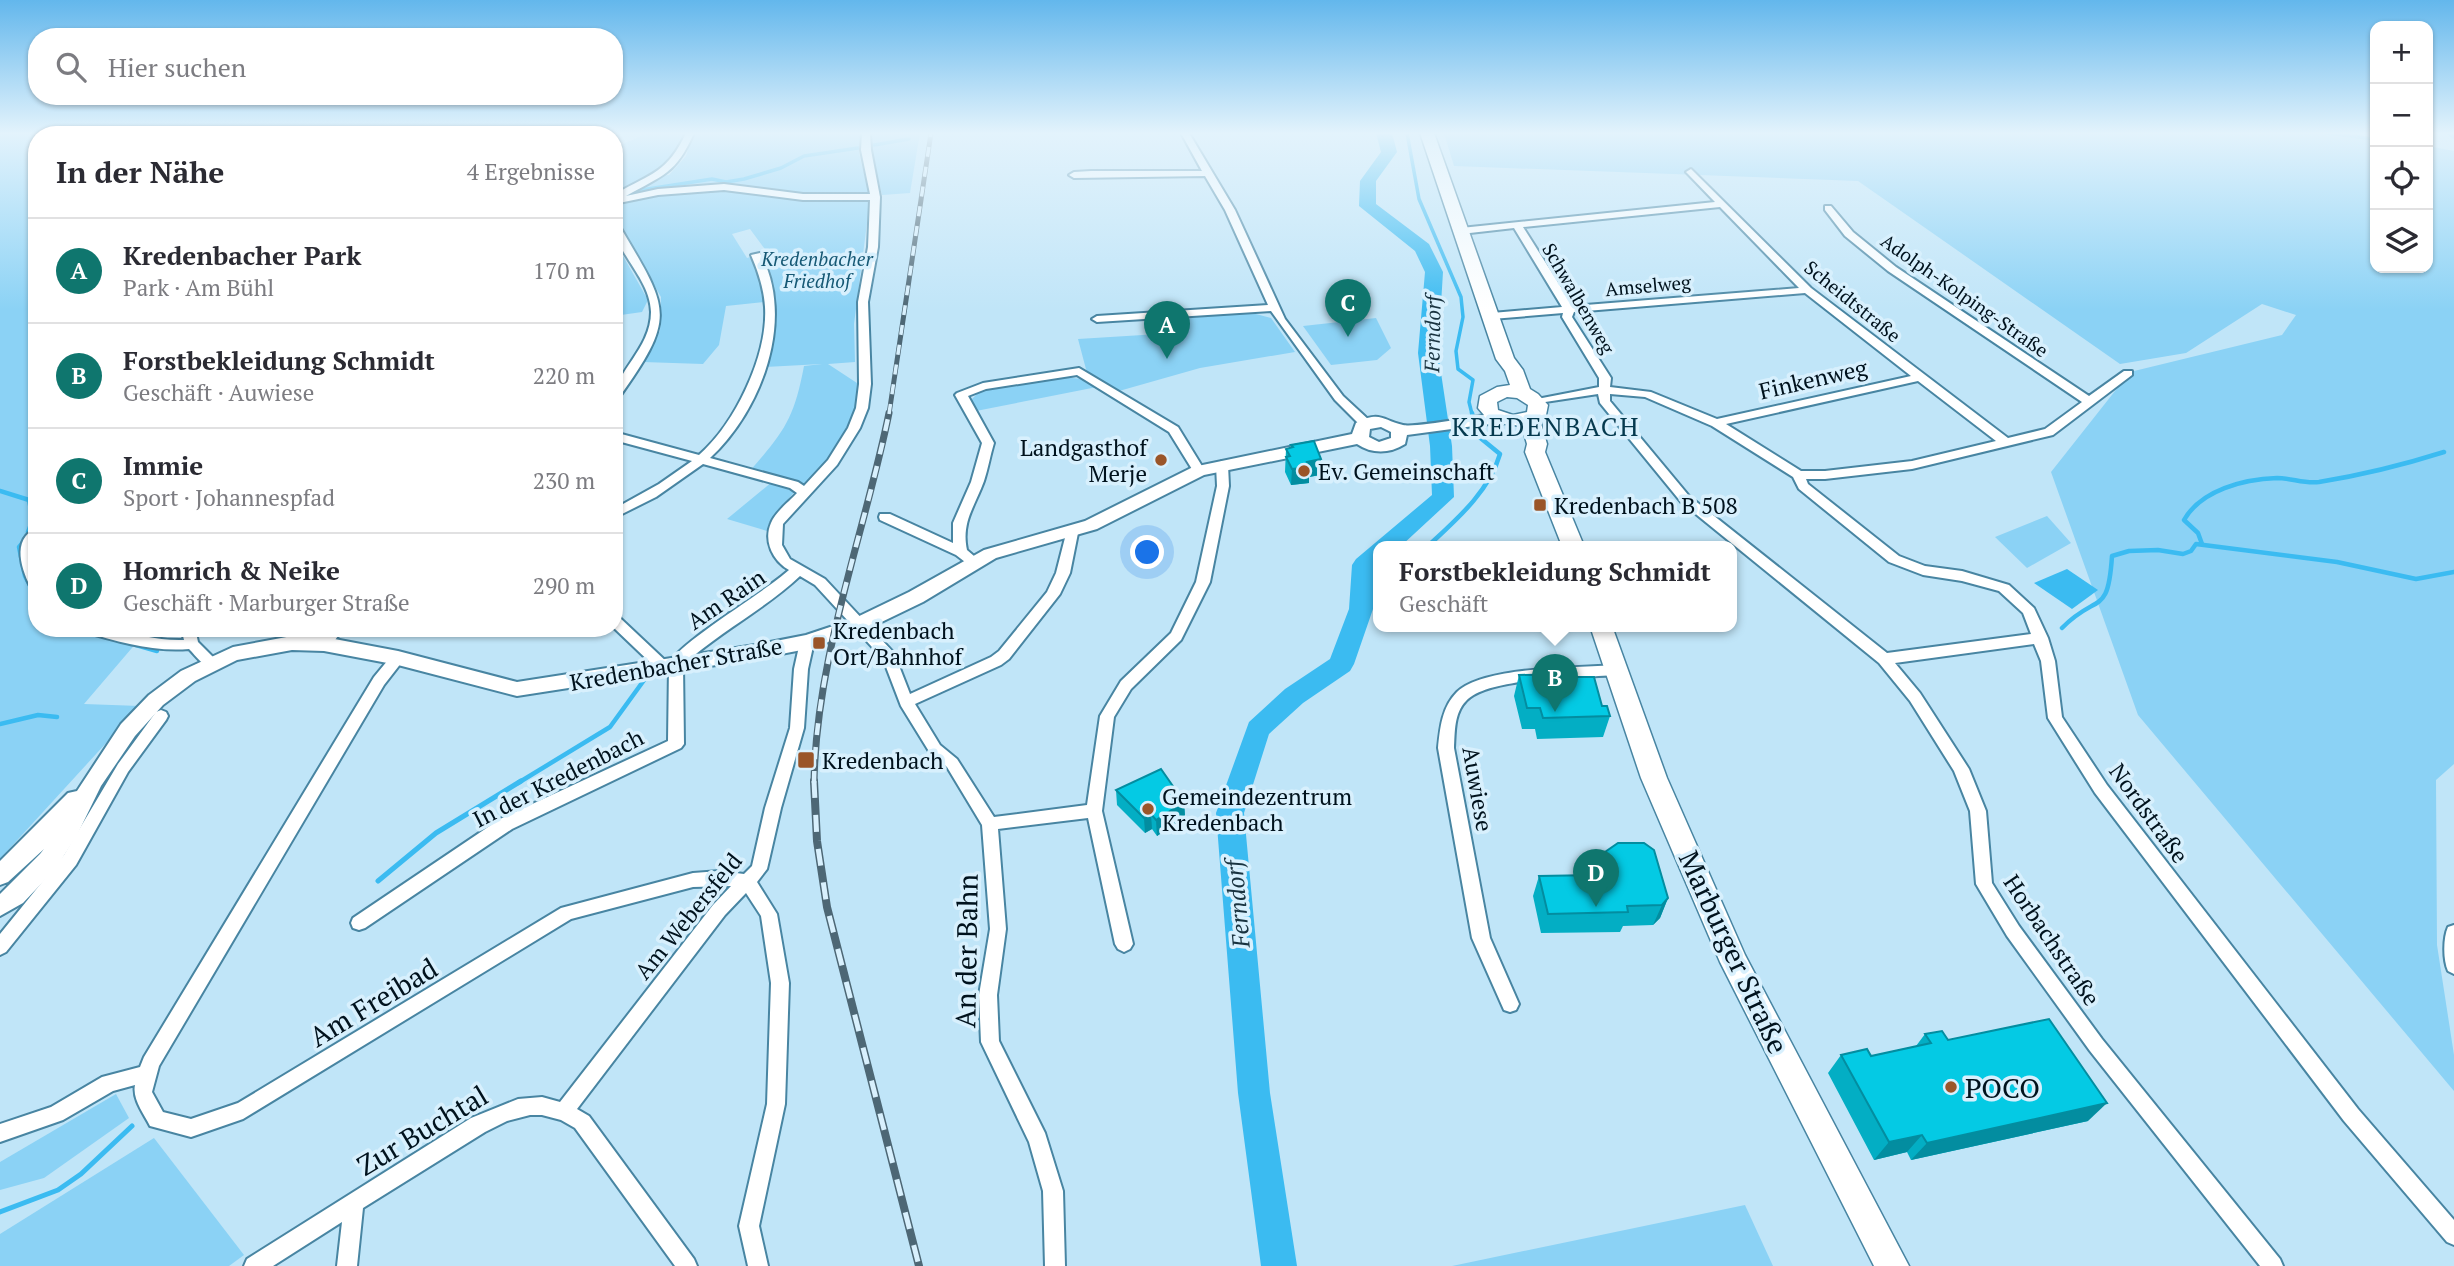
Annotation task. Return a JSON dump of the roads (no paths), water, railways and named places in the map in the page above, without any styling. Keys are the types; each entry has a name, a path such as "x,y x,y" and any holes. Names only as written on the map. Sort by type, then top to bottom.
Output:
{"main road":[{"path":"1447,192 1506,359 1514,370 1512,407 1526,445 1535,452 1571,541"},
{"path":"1399,430 1399,440 1388,447 1371,446 1363,431 1385,422 1399,430 1441,423 1464,424 1512,407"},
{"name":"Kredenbacher Straße","path":"0,906 15,896 48,862 102,785 128,730 156,700 188,676 212,663 267,646 324,644 398,658 517,688 807,642 858,625 916,597 967,557 1072,533 1199,471 1363,431"},
{"name":"Marburger Straße","path":"1603,632 1654,778 1734,962 1892,1266"},
{"name":"Kredenbacher Straße","path":"0,875 102,785"}],"street":[{"path":"623,199 658,192"},
{"path":"764,192 803,197 876,197"},
{"path":"623,438 794,485 804,492 833,462 854,428 862,408 865,384 863,302 873,247 875,192"},
{"path":"1219,192 1273,309 1363,431"},
{"name":"Scheidtstraße","path":"1710,192 1807,290 2006,442"},
{"path":"1461,231 1721,204"},
{"name":"Adolph-Kolping-Straße","path":"1828,208 1849,234 1892,269 2090,402"},
{"name":"Schwalbenweg","path":"1517,225 1569,309 1567,317 1605,377 1604,390"},
{"path":"623,242 654,299 653,331 640,360 623,384"},
{"path":"623,508 701,459 723,438 759,366 770,321 766,281 756,255"},
{"name":"Amselweg","path":"1492,316 1807,290"},
{"path":"1097,319 1273,309"},
{"path":"967,557 956,535 964,505 976,484 988,443 961,395 983,386 1079,371 1174,430 1199,471"},
{"path":"1798,475 1825,475 1912,465 2049,432 2128,373"},
{"name":"Finkenweg","path":"1716,423 1920,377"},
{"name":"Nordstraße","path":"1512,407 1604,390 1647,394 1716,423 1798,475 1803,486 1894,559 1923,570 1962,576 2004,588 2029,611 2048,661 2055,718 2101,789 2351,1115 2454,1235"},
{"name":"Horbachstraße","path":"1604,390 1604,401 1685,499 1884,659 1915,697 1961,769 1978,811 1984,884 2013,931 2096,1045 2273,1266"},
{"path":"1125,944 1094,811 1107,716 1114,701 1176,636 1203,582 1223,486 1222,465"},
{"name":"An der Bahn","path":"804,492 778,523 775,545 785,562 820,582 889,657 906,702 935,750 952,763 990,824 998,929 988,995 990,1042 1038,1140 1053,1191 1055,1266"},
{"path":"885,517 967,557"},
{"path":"906,702 1004,655 1053,594 1063,573 1072,533"},
{"path":"28,543 25,554 28,562"},
{"name":"Am Rain","path":"669,664 696,642 778,590 798,570"},
{"path":"623,627 669,664"},
{"path":"125,637 175,647 192,645"},
{"path":"190,637 192,645 212,663"},
{"path":"324,644 330,637"},
{"path":"1884,659 2041,638"},
{"name":"Am Webersfeld","path":"565,1110 719,910 759,869 773,808 797,728 801,669 807,642"},
{"path":"0,1133 56,1114 109,1083 147,1074 150,1063 379,681 398,658"},
{"name":"In der Kredenbach","path":"359,923 506,824 676,744 669,664"},
{"name":"Auwiese","path":"1510,1004 1481,938 1446,748 1446,726 1452,708 1462,695 1482,682 1616,670"},
{"path":"0,947 70,860 102,785 161,716"},
{"path":"990,824 1094,811"},
{"name":"Am Freibad","path":"147,1074 143,1093 157,1120 191,1128 243,1110 567,913 693,880 720,878 748,881"},
{"path":"748,881 769,914 780,984 776,1104 749,1226 758,1266"},
{"path":"2454,932 2454,966"},
{"name":"Zur Buchtal","path":"254,1266 504,1111 533,1104 565,1110"},
{"path":"565,1110 582,1122 687,1266"},
{"path":"347,1266 354,1203"}],"waterway":[{"name":"Ferndorf","path":"1368,192 1367,206 1423,248 1434,272 1428,353 1441,446 1443,497 1392,541"},
{"path":"1418,192 1461,297 1463,317 1456,351 1458,369 1473,380 1469,402 1472,414"},
{"path":"1433,541 1480,493 1500,454 1478,436 1472,413"},
{"path":"2202,544 2198,533 2184,520 2201,501 2224,488 2277,478 2319,482 2444,452"},
{"path":"0,491 28,500"},
{"path":"28,536 19,547 28,582"},
{"path":"2062,628 2104,597 2112,556 2129,551 2158,550 2183,554 2191,551 2196,544 2337,562 2416,579 2454,572"},
{"name":"Ferndorf","path":"1279,1266 1254,1093 1230,813 1258,729 1294,696 1341,664 1361,609 1364,565 1373,557"},
{"path":"1362,591 1373,586"},
{"path":"136,645 157,651"},
{"path":"518,783 610,727 647,676"},
{"path":"0,724 38,715 57,717"},
{"path":"378,881 436,833 521,781"},
{"path":"0,1212 58,1190 81,1174 132,1126"}],"railway":[{"path":"889,414 922,192"},
{"path":"814,782 823,689 832,643 889,413"},
{"path":"814,782 817,841 827,907 919,1266"}],"place":[{"name":"Immie","path":"1348,337"},
{"name":"Kredenbacher Park","path":"1167,359"},
{"name":"Landgasthof Merje","path":"1161,460"},
{"name":"Ev. Gemeinschaft","path":"1304,471"},
{"name":"Kredenbach B 508","path":"1540,505"},
{"name":"Kredenbach Ort/Bahnhof","path":"819,643"},
{"name":"Forstbekleidung Schmidt","path":"1555,712"},
{"name":"Kredenbach","path":"806,760"},
{"name":"Gemeindezentrum Kredenbach","path":"1148,809"},
{"name":"Homrich & Neike","path":"1596,907"},
{"name":"POCO","path":"1951,1087"}],"district":[{"name":"KREDENBACH","path":"1546,426"}],"park label":[{"name":"Kredenbacher Friedhof","path":"817,269"}]}
